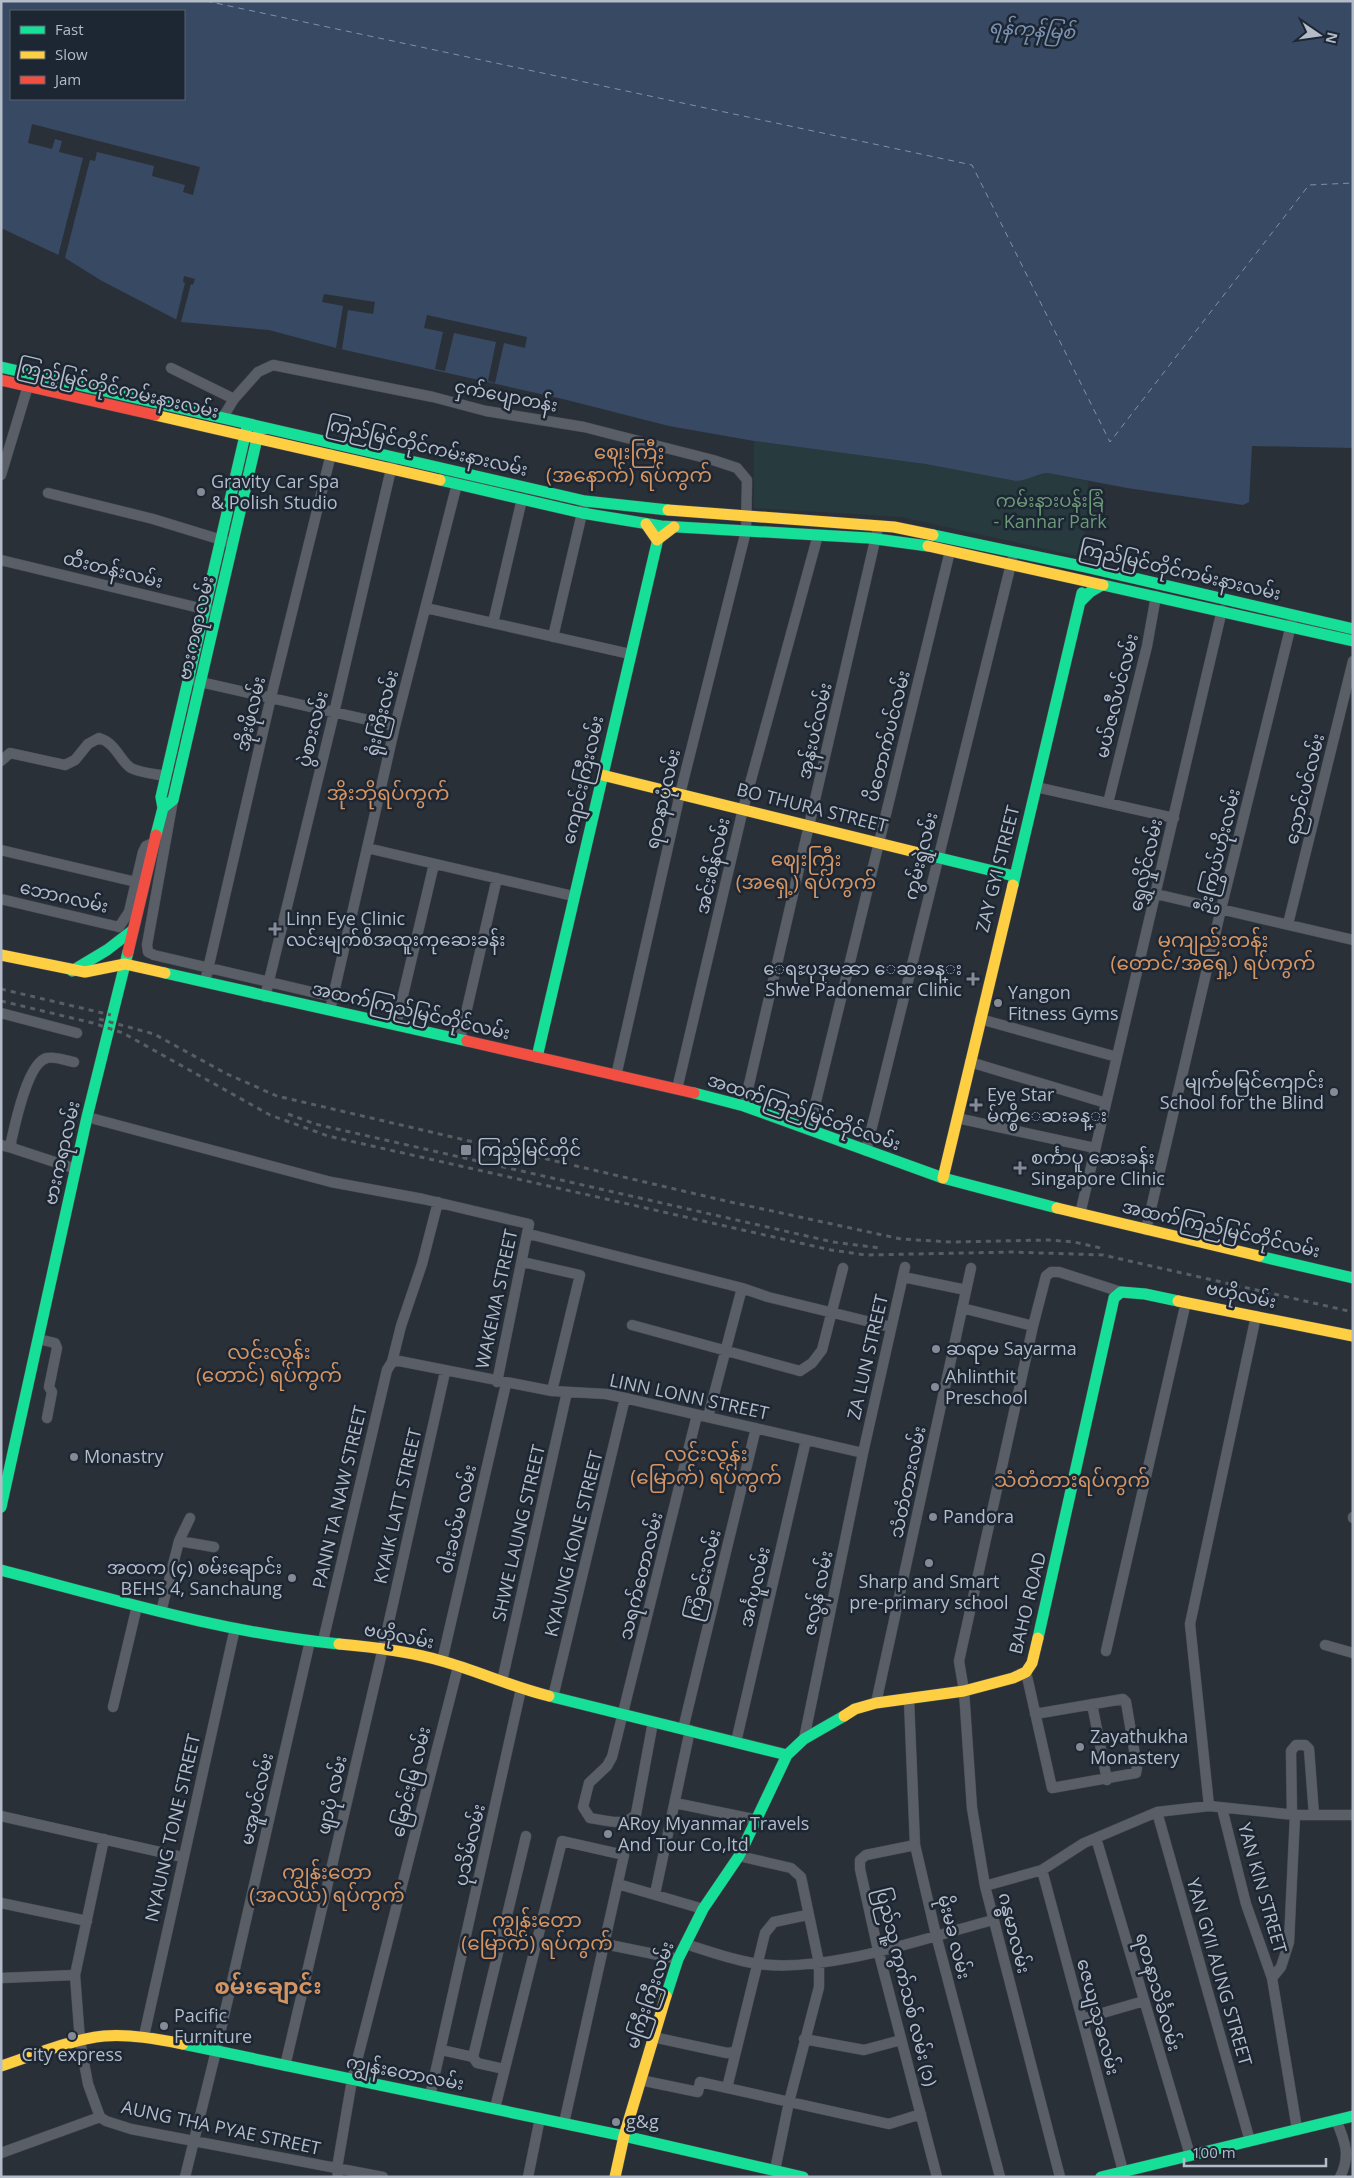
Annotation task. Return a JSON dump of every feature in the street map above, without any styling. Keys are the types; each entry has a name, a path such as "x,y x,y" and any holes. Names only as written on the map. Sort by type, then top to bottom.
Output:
{"main road":[{"name":"ကြည်မြင်တိုင်ကမ်းနားလမ်း","path":"1,367 248,423 392,463 585,501 745,517 894,527 1086,567 1353,629"},
{"path":"7,381 15,370"},
{"name":"ကြည့်မြင်တိုင်ကမ်းနားလမ်း","path":"7,381 227,432"},
{"path":"82,399 85,386"},
{"path":"242,448 248,423"},
{"path":"256,444 260,426"},
{"path":"227,432 245,436 256,444 269,441 331,454 392,463 457,484 582,513 661,526"},
{"path":"227,432 239,440 242,448"},
{"name":"ဗားကရာလမ်း","path":"1,1507 88,1117 163,808 161,797 166,776 190,679 234,544 256,444"},
{"name":"ဗားကရာလမ်း","path":"173,800 202,682 220,539 242,448"},
{"name":"ကျောင်းကြီးလမ်း","path":"537,1057 664,510"},
{"path":"646,524 657,540 674,527"},
{"name":"ကြည်မြင်တိုင်ကမ်းနားလမ်း","path":"661,526 877,538 1010,568 1070,578 1222,610 1353,641"},
{"name":"ZAY GYI STREET","path":"943,1178 1080,601 1086,567"},
{"path":"1070,578 1080,601 1090,592 1106,586"},
{"name":"BO THURA STREET","path":"602,775 1014,876"},
{"path":"163,808 173,800"},
{"path":"72,971 107,950 133,930"},
{"path":"1,955 72,971 94,972 125,964"},
{"name":"အထက်ကြည်မြင်တိုင်လမ်း","path":"125,964 265,997 460,1039 744,1106 943,1178 1013,1198 1353,1277"},
{"name":"ဗဟိုလမ်း","path":"1121,1292 1186,1302 1353,1336"},
{"name":"BAHO ROAD","path":"787,1755 804,1739 855,1709 876,1703 964,1691 1013,1678 1026,1672 1032,1663 1114,1298 1121,1292"},
{"name":"ဗဟိုလမ်း","path":"1,1570 192,1620 310,1641 383,1648 442,1662 521,1689 787,1755"},
{"name":"မကြီးကြီးလမ်း","path":"615,2177 624,2136 640,2080 678,1959 703,1909 739,1856 758,1820 787,1755"},
{"name":"ကျွန်းတောလမ်း","path":"1,2066 43,2051 103,2036 144,2036 495,2108 803,2177"},
{"path":"1101,2177 1152,2163 1353,2116"}],"street":[{"name":"ငှက်ပျောတန်း","path":"223,417 234,399 258,372 273,365 433,397 486,411 584,427 713,460 737,468 747,480 746,531"},
{"path":"171,368 234,399"},
{"path":"1,475 28,386"},
{"name":"အိုးဖိုလမ်း","path":"205,982 271,697 331,454"},
{"name":"ပွဲစားလမ်း","path":"265,997 392,463"},
{"name":"ရုံးကြီးလမ်း","path":"330,1010 395,726 457,484"},
{"path":"48,493 153,519 234,544"},
{"path":"493,623 522,499"},
{"path":"553,637 585,501"},
{"name":"အုန်းပင်လမ်း","path":"744,1106 877,538 877,526"},
{"name":"ရတနာပုံလမ်း","path":"616,1076 680,794 746,531"},
{"name":"အင်းစိန်လမ်း","path":"677,1089 743,809 818,535"},
{"name":"ကွမ်းရွဲလမ်း","path":"866,1151 937,857 1014,552"},
{"name":"ပိတောက်ပင်လမ်း","path":"809,1130 950,553"},
{"name":"ထီးတန်းလမ်း","path":"1,560 212,611"},
{"name":"မယ်ဇလီပင်လမ်း","path":"1108,803 1147,646 1156,596"},
{"path":"426,608 630,654"},
{"name":"ရွှေလှိုင်လမ်း","path":"1080,1214 1222,610"},
{"name":"ဦးကြွယ်ဟိုးလမ်း","path":"1146,1230 1221,909 1294,615"},
{"name":"ညောင်ပင်လမ်း","path":"1288,924 1353,661"},
{"path":"190,679 395,726"},
{"path":"1,762 10,753 65,765 75,760 88,744 99,738 105,740 119,753 130,767 166,776"},
{"path":"1036,787 1174,818"},
{"path":"173,800 147,948 148,952 268,983 333,997"},
{"path":"1,850 136,882 143,852 146,846 155,842"},
{"path":"367,848 573,896"},
{"path":"396,1025 434,864"},
{"path":"460,1039 497,878"},
{"name":"ဘောဂလမ်း","path":"1,899 119,927 129,912 136,882"},
{"path":"1156,894 1353,940"},
{"path":"1,1013 77,1033"},
{"path":"980,1019 1117,1057"},
{"path":"12,1148 11,1142 25,1087 40,1062 48,1058 74,1062"},
{"path":"970,1062 1106,1103"},
{"path":"88,1117 331,1182 438,1202 768,1297 891,1327"},
{"path":"957,1118 1095,1148"},
{"path":"1,1145 76,1169"},
{"name":"PANN TA NAW STREET","path":"323,1641 387,1370 392,1362 401,1326 422,1264 438,1202"},
{"name":"WAKEMA STREET","path":"501,1383 529,1229"},
{"path":"523,1262 580,1275 552,1391"},
{"path":"632,1325 800,1370 812,1363 822,1350 843,1268"},
{"name":"သံတံတားလမ်း","path":"876,1703 972,1268"},
{"name":"ZA LUN STREET","path":"863,1453 904,1272 966,1290"},
{"name":"ဂန္ဓမာလမ်း","path":"1060,2177 985,1886 972,1808 964,1691 959,1661 1033,1326 1046,1276 1051,1272 1059,1272 1121,1292"},
{"path":"708,1417 742,1288"},
{"path":"1106,1651 1186,1302"},
{"path":"962,1308 1033,1326"},
{"path":"1209,1806 1190,1624 1256,1316"},
{"path":"38,1339 55,1343 57,1348 49,1387 52,1392 48,1418"},
{"name":"LINN LONN STREET","path":"392,1362 399,1361 501,1383 552,1391 606,1394 863,1453"},
{"name":"KYAIK LATT STREET","path":"383,1648 445,1372"},
{"name":"ဝါးခယ်မ လမ်း","path":"442,1662 501,1383"},
{"name":"SHWE LAUNG STREET","path":"502,1681 567,1392"},
{"name":"KYAUNG KONE STREET","path":"553,1697 624,1398"},
{"name":"သရက်တောလမ်း","path":"653,1722 636,1814 632,1820 620,1823 590,1818 583,1807 589,1783 607,1766 612,1757 624,1715 697,1415"},
{"name":"ကြံခင်းလမ်း","path":"655,1894 675,1803 686,1730 756,1428"},
{"name":"အင်္ဂပူလမ်း","path":"736,1742 806,1440"},
{"name":"ဇလွန် လမ်း","path":"804,1739 863,1453"},
{"path":"161,1612 179,1542 190,1518"},
{"path":"179,1542 214,1547"},
{"path":"113,1707 137,1606"},
{"name":"NYAUNG TONE STREET","path":"144,2036 182,1857 235,1628"},
{"name":"မအူပင်လမ်း","path":"185,2177 216,2052 310,1641"},
{"path":"1325,1646 1353,1652"},
{"name":"ဖျာပုံ လမ်း","path":"285,2066 383,1648"},
{"name":"မြောင်းမြ လမ်း","path":"337,2172 352,2080 458,1667"},
{"path":"1026,1672 1035,1714 1052,1788 1107,1780 1136,1773 1137,1767 1126,1702 1119,1700 1035,1714"},
{"name":"ပုသိမ်လမ်း","path":"430,2096 521,1689"},
{"name":"မိုးမခ လမ်း","path":"909,1700 915,1845 936,1935 1000,2177"},
{"path":"1092,1704 1107,1780"},
{"path":"1272,1978 1281,1968 1289,1942 1294,1814 1291,1751 1296,1745 1305,1745 1309,1749 1314,1815"},
{"path":"675,1803 758,1820"},
{"path":"985,1886 1042,1870 1084,1843 1156,1812 1209,1806 1294,1814 1353,1815"},
{"name":"YAN KIN STREET","path":"1222,1808 1246,1904 1272,1978 1297,2129"},
{"name":"YAN GYII AUNG STREET","path":"1156,1812 1250,2141"},
{"path":"1,1816 182,1857"},
{"path":"504,2068 477,2063 474,2056 526,1836"},
{"name":"ရတနာသိင်္ခလမ်း","path":"1096,1838 1190,2154"},
{"path":"1,2153 100,2117 88,2084 80,2041 75,1975 104,1839"},
{"path":"495,2108 560,1842 624,1855 564,2123"},
{"name":"ပြည်သူ့ ကွက်သစ် လမ်း (၁)","path":"915,1845 866,1855 860,1860 860,1869 878,1950 937,2177"},
{"path":"739,1856 791,1868 801,1877 807,1915 819,1964 819,1987 804,2039 775,2170"},
{"name":"ဇေယျသုခလမ်း","path":"1042,1870 1123,2171"},
{"path":"618,1884 703,1909"},
{"path":"1,1903 87,1921"},
{"path":"727,2088 765,1933 774,1922 807,1915"},
{"path":"685,1944 758,1964 819,1964 993,1920"},
{"path":"605,1944 678,1959"},
{"path":"1,1978 75,1975"},
{"path":"1082,2019 1144,2001"},
{"path":"653,2037 727,2053 735,2052"},
{"path":"804,2039 864,2050 901,2040"},
{"path":"446,2051 474,2056"},
{"path":"640,2080 698,2092 700,2082 889,2124 921,2114"},
{"name":"AUNG THA PYAE STREET","path":"100,2117 106,2121 131,2128 337,2172 383,2177"},
{"path":"528,2177 540,2118"},
{"path":"1336,2120 1346,2141 1348,2155 1340,2177"},
{"path":"1152,2163 1152,2177"}],"green space":[{"name":"ကမ်းနားပန်းခြံ - Kannar Park","path":"754,441 925,464 1016,481 1048,473 1088,481 1082,557 901,517 754,508"}],"water":[{"name":"ရန်ကုန်မြစ်","path":"1,1 1353,1 1353,448 1252,446 1249,502 1243,505 1127,488 1048,473 1016,481 925,464 754,441 669,426 563,399 336,348 269,330 181,322 102,281 65,258 1,228"}],"pier":[{"path":"32,124 200,167 193,195 183,192 185,185 152,176 154,166 97,152 95,161 90,160 65,258 58,256 83,158 59,152 62,141 55,139 52,149 28,143"},
{"path":"184,276 195,279 193,285 191,284 181,322 176,320 185,283 183,282"},
{"path":"324,294 375,302 373,314 348,310 342,349 336,348 343,306 322,302"},
{"path":"427,315 527,337 525,348 504,343 495,383 488,381 496,342 454,333 445,371 435,369 443,332 424,328"}],"ferry route":[{"path":"206,1 972,165 1110,442 1309,185 1353,183"}],"railway":[{"path":"1,989 111,1015"},
{"path":"1,1001 93,1023 123,1033 270,1115 328,1136 831,1250 866,1255 1012,1252 1103,1255 1353,1312"},
{"path":"99,1019 154,1034 227,1074 277,1096 726,1201 901,1239 951,1242 1048,1240 1074,1242 1105,1249"},
{"path":"288,1114 315,1124 833,1242 880,1248"}],"traffic: fast":[{"path":"1,367 585,501 668,510"},
{"path":"156,835 163,808 161,797 247,427"},
{"path":"163,808 173,800 259,430"},
{"path":"440,480 582,513 661,526 869,538 928,546"},
{"path":"537,1057 660,530"},
{"path":"933,535 1086,567 1353,629"},
{"path":"1080,602 1090,592 1102,585"},
{"path":"1103,585 1353,641"},
{"path":"1013,885 1082,593"},
{"path":"923,854 1014,876"},
{"path":"72,971 107,950 133,930"},
{"path":"1,1507 87,1117 128,952"},
{"path":"165,973 467,1041"},
{"path":"694,1093 744,1106 943,1178 1057,1208"},
{"path":"1259,1256 1353,1278"},
{"path":"1038,1638 1114,1298 1121,1292 1145,1294 1178,1301"},
{"path":"1,1570 169,1614 253,1632 339,1644"},
{"path":"549,1696 787,1755"},
{"path":"666,1996 678,1959 703,1909 739,1856 787,1755 804,1739 844,1716"},
{"path":"183,2044 624,2136 803,2177"},
{"path":"1101,2177 1353,2116"}],"traffic: slow":[{"path":"155,415 440,480"},
{"path":"668,510 894,527 933,535"},
{"path":"646,524 657,540 674,527"},
{"path":"928,546 1103,585"},
{"path":"602,775 923,854"},
{"path":"943,1178 1013,885"},
{"path":"1,955 85,972 125,964 165,973"},
{"path":"1057,1208 1259,1256"},
{"path":"1178,1301 1353,1336"},
{"path":"844,1716 855,1709 876,1703 964,1691 1013,1678 1026,1672 1032,1663 1038,1638"},
{"path":"339,1644 391,1650 429,1658 549,1696"},
{"path":"615,2177 624,2136 666,1996"},
{"path":"1,2066 66,2044 104,2036 134,2036 183,2044"}],"traffic: jam":[{"path":"1,380 155,415"},
{"path":"128,952 156,835"},
{"path":"467,1041 694,1093"}],"place":[{"name":"Gravity Car Spa & Polish Studio","path":"201,492"},
{"name":"Linn Eye Clinic လင်းမျက်စိအထူးကုဆေးခန်း","path":"275,929"},
{"name":"ေရႊပုဒုမၼာ ေဆးခန္း Shwe Padonemar Clinic","path":"973,979"},
{"name":"Yangon Fitness Gyms","path":"998,1003"},
{"name":"မျက်မမြင်ကျောင်း School for the Blind","path":"1334,1092"},
{"name":"Eye Star မ်က္စိေဆးခန္း","path":"976,1105"},
{"name":"ကြည့်မြင်တိုင်","path":"466,1150"},
{"name":"စင်္ကာပူ ဆေးခန်း Singapore Clinic","path":"1020,1168"},
{"name":"ဆရာမ Sayarma","path":"936,1349"},
{"name":"Ahlinthit Preschool","path":"935,1387"},
{"name":"Monastry","path":"74,1457"},
{"name":"Pandora","path":"933,1517"},
{"name":"Sharp and Smart pre-primary school","path":"929,1563"},
{"name":"အထက (၄) စမ်းချောင်း BEHS 4, Sanchaung","path":"292,1578"},
{"name":"Zayathukha Monastery","path":"1080,1747"},
{"name":"ARoy Myanmar Travels And Tour Co,ltd","path":"608,1834"},
{"name":"Pacific Furniture","path":"164,2026"},
{"name":"City express","path":"72,2036"},
{"name":"g&g","path":"616,2122"}],"district":[{"name":"ဈေးကြီး (အနောက်) ရပ်ကွက်","path":"629,464"},
{"name":"အိုးဘိုရပ်ကွက်","path":"388,793"},
{"name":"ဈေးကြီး (အရှေ့) ရပ်ကွက်","path":"806,870"},
{"name":"မကျည်းတန်း (တောင်/အရှေ့) ရပ်ကွက်","path":"1213,952"},
{"name":"လင်းလွန်း (တောင်) ရပ်ကွက်","path":"269,1364"},
{"name":"လင်းလွန်း (မြောက်) ရပ်ကွက်","path":"706,1466"},
{"name":"သံတံတားရပ်ကွက်","path":"1072,1480"},
{"name":"ကျွန်းတော (အလယ်) ရပ်ကွက်","path":"327,1884"},
{"name":"ကျွန်းတော (မြောက်) ရပ်ကွက်","path":"537,1932"},
{"name":"စမ်းချောင်း","path":"268,1986"}]}
